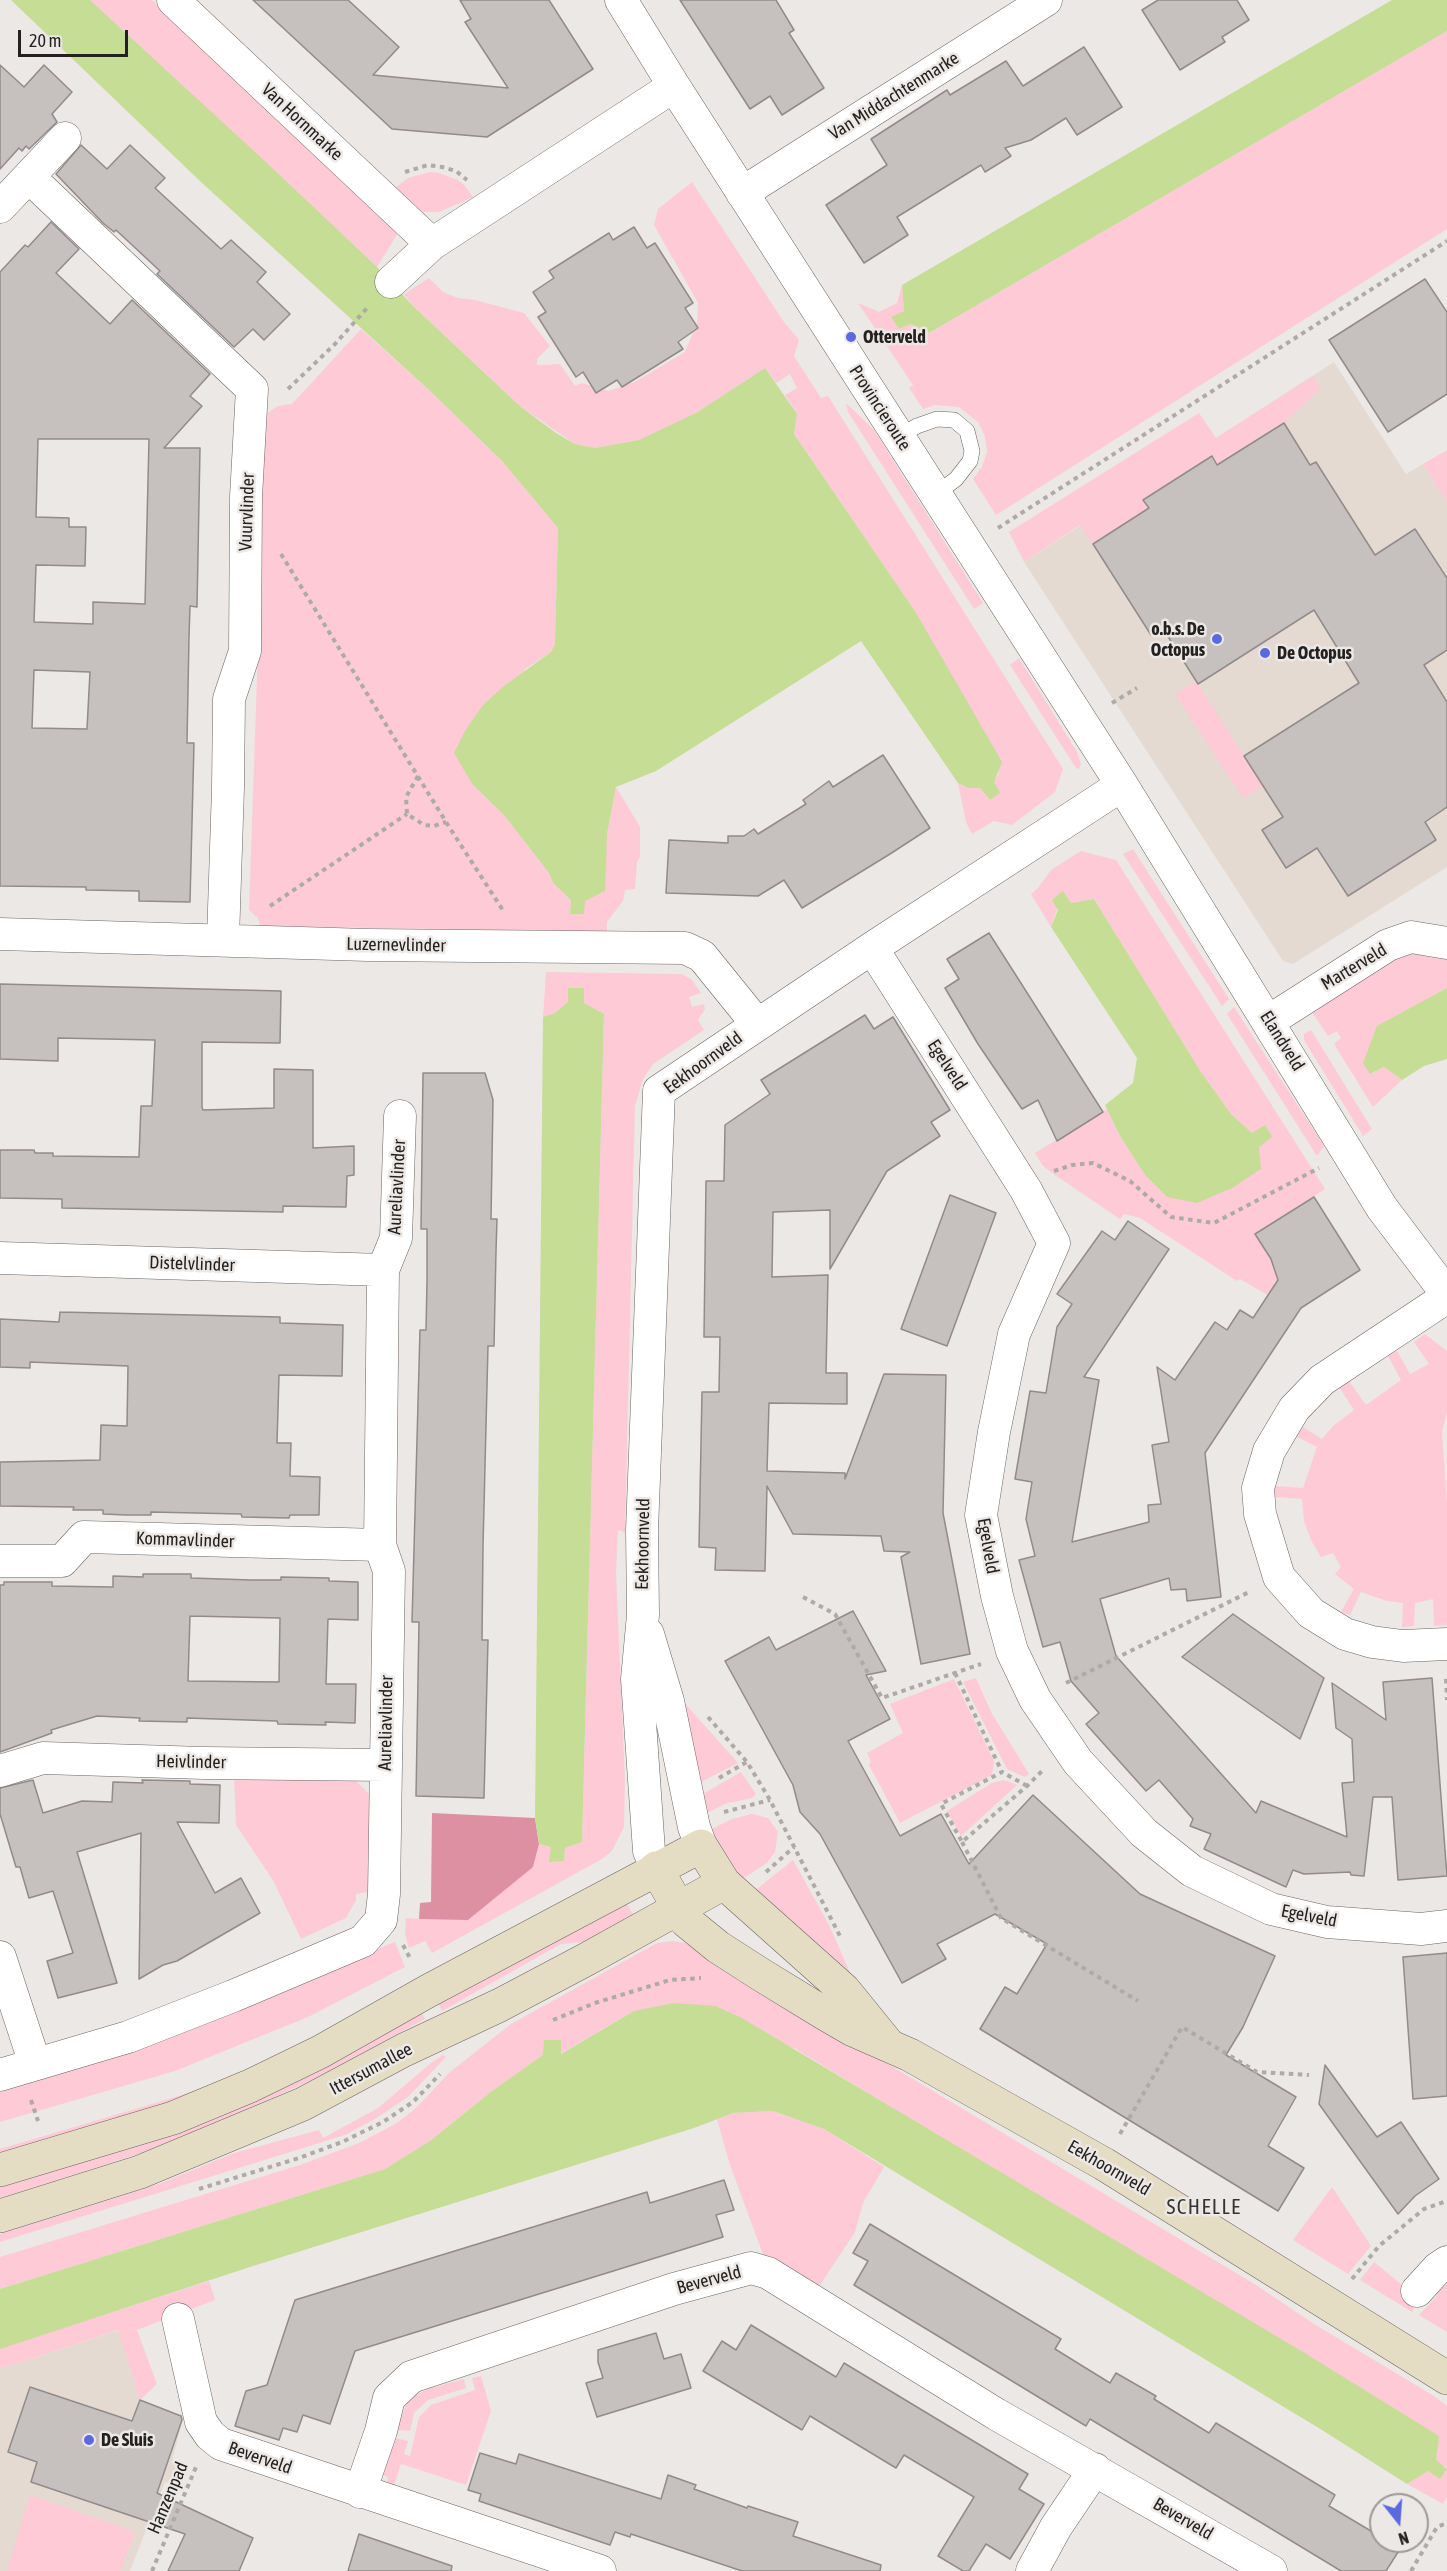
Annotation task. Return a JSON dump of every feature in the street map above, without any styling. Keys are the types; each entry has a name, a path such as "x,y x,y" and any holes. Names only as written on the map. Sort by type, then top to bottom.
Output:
{"street":[{"name":"Van Hornmarke","path":"173,0 432,244"},
{"name":"Provincieroute","path":"621,0 742,193 1122,785"},
{"name":"Van Middachtenmarke","path":"742,193 1042,1"},
{"path":"391,282 432,244 674,86"},
{"path":"0,207 64,138"},
{"name":"Vuurvlinder","path":"29,177 252,389 246,497 245,651 229,699 222,939"},
{"name":"Eekhoornveld","path":"1122,785 757,1024 659,1091 642,1530 643,1616 637,1679 649,1851 686,1921 760,1974 853,2030 888,2043 1104,2164 1447,2378"},
{"name":"Elandveld","path":"1122,785 1382,1208 1447,1295 1322,1380 1294,1409 1269,1451 1258,1488 1260,1515 1279,1577 1311,1613 1346,1634 1372,1642 1402,1646 1447,1644"},
{"name":"Luzernevlinder","path":"0,934 368,945 685,948 702,956 757,1024"},
{"name":"Marterveld","path":"1269,1021 1388,945 1411,937 1447,943"},
{"name":"Egelveld","path":"872,948 1026,1190 1054,1243 1014,1334 994,1432 981,1515 997,1596 1012,1651 1035,1699 1078,1762 1144,1833 1192,1871 1271,1909 1327,1922 1421,1929 1447,1926"},
{"name":"Aureliavlinder","path":"381,1920 384,1894 389,1571 380,1545 383,1270 396,1238 400,1116"},
{"name":"Distelvlinder","path":"0,1258 383,1270"},
{"name":"Kommavlinder","path":"0,1561 62,1561 84,1537 380,1545"},
{"name":"Eekhoornveld","path":"643,1616 668,1701 694,1827 701,1846 724,1883 844,1990 888,2043"},
{"name":"Heivlinder","path":"0,1771 43,1758 385,1765"},
{"path":"0,2170 173,2118 250,2086 320,2052 428,1991 701,1846"},
{"name":"Ittersumallee","path":"0,2216 140,2172 303,2104 404,2050 500,2005 724,1883"},
{"path":"0,2075 128,2037 233,1996 363,1941 381,1920"},
{"path":"0,1957 35,2064"},
{"path":"1417,2291 1438,2268 1447,2262"},
{"name":"Beverveld","path":"360,2492 381,2431 389,2398 411,2378 674,2289 751,2268 768,2273 996,2414 1271,2571"},
{"name":"Beverveld","path":"178,2319 201,2422 210,2435 221,2444 600,2571"},
{"path":"1032,2571 1056,2527 1095,2469"}],"lane":[{"path":"898,436 937,419 954,420 968,431 972,451 970,461 956,479 936,494"}],"path":[{"path":"379,195 398,175 416,167 442,167 456,171 470,182 486,208"},
{"path":"969,546 1447,241"},
{"path":"252,407 284,393 337,342 391,282"},
{"path":"277,547 446,822 527,946"},
{"path":"407,814 406,797 418,776"},
{"path":"407,814 424,825 434,826 446,822"},
{"path":"268,907 407,814"},
{"path":"1026,1190 1048,1172 1093,1162 1130,1181 1171,1217 1214,1223 1349,1151"},
{"path":"1035,1699 1279,1577"},
{"path":"804,1596 834,1614 882,1698 1012,1651"},
{"path":"955,1673 1002,1772 1027,1786"},
{"path":"703,1711 747,1762 770,1800 844,1945"},
{"path":"962,1842 1068,1748"},
{"path":"688,1790 699,1789 747,1762"},
{"path":"1002,1772 941,1804 1001,1918 1138,2001"},
{"path":"381,1920 399,1937 428,1991"},
{"path":"550,2022 595,2002 670,1980 760,1974"},
{"path":"1104,2164 1182,2027 1257,2072 1310,2075"},
{"path":"1338,2310 1352,2280 1379,2246 1424,2209 1447,2201"},
{"name":"Hanzenpad","path":"152,2571 210,2435"},
{"path":"1411,2571 1437,2528 1447,2523"}],"shaded area":[{"path":"11,0 90,0 269,165 377,267 414,307 521,407 575,444 595,448 639,440 696,413 765,368 797,414 794,434 915,611 1002,762 994,782 1000,793 990,800 980,788 968,788 958,783 861,641 656,771 616,787 607,834 605,891 585,901 584,914 570,914 571,900 553,883 549,873 504,815 473,785 454,753 465,731 483,705 504,686 551,652 555,644 558,528 502,461 429,390 201,182"},
{"path":"90,0 152,0 398,233 377,267"},
{"path":"1392,0 1447,0 1447,31 929,333 911,324 899,329 891,317 904,311 902,285"},
{"path":"1447,31 1447,229 996,515 973,479 982,467 987,452 985,437 979,423 959,407 935,405 923,409 909,388 913,385 858,303 879,312 897,303 902,285 904,311 892,317 899,329 911,324 929,333"},
{"path":"430,172 458,180 473,197 439,212 422,212 395,188 408,178"},
{"path":"692,182 784,322 799,340 794,356 821,398 828,396 1063,769 1055,792 1012,825 994,821 972,834 966,822 958,783 968,788 980,788 990,800 993,782 999,773 915,611 794,434 797,414 785,395 797,388 790,374 776,383 765,368 696,413 639,440 595,448 575,444 521,407 414,307 404,294 429,278 443,292 458,298 475,300 524,313 550,346 537,359 537,365 560,364 575,386 582,383 608,391 635,382 685,352 697,323 698,303 654,225 658,209"},
{"path":"361,329 429,390 502,461 558,528 555,644 551,652 525,669 473,785 504,815 549,873 553,883 571,900 570,914 585,901 607,834 616,787 640,827 640,857 637,862 635,889 625,890 623,901 607,922 607,932 260,926 258,918 249,910 263,416 278,406 292,404"},
{"name":"De Octopus","path":"1334,362 1406,474 1423,464 1447,502 1447,867 1293,964 1283,961 1024,562"},
{"path":"1313,376 1320,389 1284,423 1217,465 1144,501 1149,508 1093,544 1080,525 1024,562 1009,532 1199,413 1216,438"},
{"path":"846,403 874,430 983,603 974,609 848,412"},
{"path":"1447,450 1447,502 1423,464"},
{"path":"1019,658 1077,752 1081,764 1079,769 1076,768 1010,665"},
{"path":"1196,681 1263,786 1243,798 1175,694"},
{"path":"1133,849 1229,999 1222,1006 1123,854"},
{"path":"1081,851 1116,860 1325,1189 1255,1234 1271,1259 1280,1287 1268,1277 1279,1288 1271,1297 1240,1279 1237,1281 1140,1218 1124,1214 1120,1219 1043,1166 1035,1153 1107,1109 1120,1136 1145,1175 1167,1197 1253,1134 1231,1114 1201,1072 1094,899 1071,903 1063,892 1051,927 1031,894 1051,870"},
{"path":"1063,891 1071,903 1094,899 1201,1072 1231,1114 1252,1133 1265,1125 1272,1137 1259,1147 1261,1169 1232,1188 1197,1203 1167,1197 1145,1175 1120,1136 1105,1105 1133,1083 1137,1058 1051,927 1058,910 1052,900"},
{"path":"1419,953 1447,958 1447,988 1378,1026 1371,1074 1384,1067 1402,1080 1373,1107 1334,1044 1341,1038 1337,1031 1328,1036 1310,1009 1402,955"},
{"path":"546,972 682,974 692,980 701,993 689,997 692,1007 704,1004 705,1009 698,1020 704,1030 653,1064 643,1079 635,1106 625,1532 618,1530 616,1572 625,1781 624,1827 612,1851 602,1859 432,1953 425,1941 409,1948 405,1934 406,1918 419,1919 533,1867 539,1844 551,1847 564,1861 565,1848 582,1842 604,1014 584,1003 568,988 569,1002 555,1013 543,1017"},
{"path":"568,988 584,988 584,1003 604,1014 582,1842 565,1848 564,1861 549,1862 551,1847 539,1844 535,1818 543,1017 555,1013 568,1002"},
{"path":"1447,988 1447,1059 1424,1066 1402,1080 1384,1067 1370,1074 1363,1063 1377,1026"},
{"path":"1234,1007 1324,1146 1317,1156 1227,1014"},
{"path":"1311,1030 1372,1129 1363,1136 1304,1040 1304,1034"},
{"path":"1425,1334 1447,1351 1447,1411 1442,1432 1447,1503 1447,1625 1434,1626 1433,1599 1415,1603 1414,1626 1402,1627 1403,1603 1387,1601 1361,1592 1350,1615 1341,1612 1354,1589 1335,1574 1341,1567 1333,1553 1321,1557 1311,1540 1304,1521 1302,1499 1274,1497 1275,1486 1303,1488 1317,1447 1293,1435 1298,1424 1322,1439 1333,1426 1354,1410 1339,1387 1349,1381 1366,1405 1401,1380 1388,1356 1397,1351 1410,1374 1429,1364 1414,1342"},
{"path":"976,1678 991,1712 1029,1774 1025,1777 1007,1769 963,1682"},
{"path":"954,1679 994,1761 992,1775 900,1823 869,1765 871,1762 867,1753 903,1733 890,1704"},
{"path":"681,1699 738,1763 697,1784"},
{"path":"741,1772 756,1794 752,1798 725,1804 705,1814 701,1795"},
{"path":"234,1776 353,1778 372,1797 369,1892 356,1894 356,1900 346,1918 301,1939 273,1880 236,1825"},
{"path":"1004,1780 1017,1785 961,1836 947,1811 992,1783"},
{"path":"432,1813 535,1818 539,1844 533,1867 468,1920 419,1919 420,1903 431,1902"},
{"path":"752,1814 768,1818 778,1832 775,1852 767,1863 739,1879 710,1830 732,1819"},
{"path":"793,1860 829,1925 852,1977 752,1893"},
{"path":"624,1899 637,1921 600,1940 561,1944 442,2011 437,2001"},
{"path":"672,1941 685,1943 710,1957 1256,2285 1314,2324 1434,2396 1447,2406 1447,2468 891,2107 794,2048 634,2011 560,2054 544,2055 492,2091 430,2141 385,2169 0,2289 0,2257 300,2165 359,2143 397,2123 417,2107 450,2072 511,2024 657,1943"},
{"path":"395,1942 405,1967 308,2017 175,2071 0,2122 0,2092 152,2041"},
{"path":"674,2003 715,2006 740,2017 1303,2352 1439,2436 1436,2460 1447,2469 1440,2479 1428,2471 1407,2484 1322,2430 824,2129 773,2111 733,2113 694,2128 253,2266 0,2349 0,2289 385,2169 430,2141 492,2091 543,2055 544,2040 561,2040 561,2054 634,2011"},
{"path":"421,2011 425,2019 316,2078 233,2116 141,2153 0,2199 0,2180"},
{"path":"443,2055 446,2057 408,2097 345,2135 0,2242 0,2234 159,2184 234,2153 319,2130 323,2138 378,2108"},
{"path":"253,2069 147,2115 0,2157 0,2149 179,2096"},
{"path":"773,2111 824,2129 884,2167 863,2203 855,2232 818,2288 764,2257 730,2165 717,2119 733,2113"},
{"path":"1332,2187 1371,2246 1348,2274 1293,2240"},
{"path":"1374,2262 1419,2299 1412,2312 1360,2280"},
{"path":"1447,2280 1447,2332 1419,2315 1436,2297 1438,2286"},
{"path":"209,2281 215,2300 137,2330 157,2384 140,2400 118,2330 0,2369 0,2348"},
{"name":"De Sluis","path":"119,2330 140,2400 183,2417 172,2462 178,2465 173,2486 165,2482 130,2571 0,2571 0,2369"},
{"path":"481,2376 491,2411 466,2485 401,2464 394,2486 386,2485 388,2477 383,2475 395,2438 408,2441 404,2454 410,2456 419,2417 431,2405 475,2390 472,2378"},
{"path":"464,2379 466,2388 428,2400 414,2413 410,2431 397,2430 405,2407 411,2398 428,2389"},
{"path":"1447,2469 1447,2497 1443,2504 1429,2496 1429,2493 1423,2493 1407,2484 1428,2471 1440,2478"},
{"path":"30,2495 135,2532 120,2571 7,2571"}],"building":[{"path":"253,0 348,0 399,47 373,75 508,88 465,22 471,19 460,0 549,0 593,69 487,137 392,129"},
{"path":"680,0 776,0 794,30 789,33 824,88 782,115 770,96 750,109"},
{"path":"1158,0 1237,0 1249,20 1222,37 1225,42 1180,70 1142,10"},
{"path":"1084,47 1122,107 1077,135 1066,118 1031,140 1005,148 1011,156 985,172 981,165 897,217 908,235 864,263 826,205 887,165 871,139 947,90 950,95 1006,61 1023,86"},
{"path":"0,65 24,87 44,65 72,92 52,114 57,122 29,149 26,146 22,151 19,148 0,169"},
{"path":"81,145 107,169 130,145 165,178 155,188 221,249 231,240 266,272 257,282 290,314 264,340 253,329 234,347 157,274 160,271 116,230 114,232 103,223 56,174"},
{"path":"51,222 79,249 56,273 110,324 132,300 210,374 190,396 202,406 164,448 200,448 197,607 190,606 189,637 187,743 194,743 190,902 139,901 139,891 86,890 86,887 0,886 0,272 25,245 28,247","holes":["38,439 149,439 145,604 93,602 93,624 34,622 36,565 85,566 86,527 69,527 69,518 36,517","34,670 90,672 87,729 32,728"]},
{"path":"634,227 647,248 655,243 693,303 685,308 698,328 678,342 683,349 622,387 617,380 596,393 583,372 576,377 538,317 546,312 533,292 554,278 549,271 609,233 613,240"},
{"path":"1425,279 1447,312 1447,394 1388,432 1329,340"},
{"path":"1284,423 1310,465 1316,462 1375,555 1415,529 1447,578 1447,650 1424,665 1447,702 1447,807 1425,822 1436,840 1348,896 1317,848 1286,868 1262,830 1283,817 1244,756 1359,683 1314,610 1198,684 1162,627 1151,635 1093,544 1149,508 1143,500 1212,456 1217,465"},
{"path":"883,755 930,828 890,854 802,908 784,880 758,896 666,893 669,840 728,843 728,836 744,836 754,829 758,834 806,804 803,800 829,781 833,787"},
{"path":"989,933 1103,1112 1057,1141 1038,1100 1022,1109 978,1044 945,988 959,979 947,959"},
{"path":"0,984 281,991 280,1043 202,1042 202,1107 203,1110 274,1108 274,1069 313,1070 313,1148 354,1146 354,1175 347,1176 346,1207 283,1206 283,1212 62,1208 62,1199 0,1198 0,1150 34,1150 35,1153 53,1153 53,1156 139,1157 141,1106 152,1106 155,1040 58,1038 58,1061 0,1059"},
{"path":"865,1015 874,1029 893,1017 950,1110 931,1122 940,1136 887,1171 830,1269 830,1210 773,1212 772,1277 828,1275 826,1373 847,1373 847,1404 769,1403 767,1471 845,1473 845,1479 884,1374 946,1375 943,1513 970,1654 921,1664 901,1557 910,1552 884,1551 881,1536 793,1534 767,1486 765,1571 715,1570 716,1548 699,1547 702,1392 719,1392 720,1337 704,1337 706,1181 724,1181 725,1125 770,1094 761,1080"},
{"path":"423,1073 485,1073 493,1100 491,1219 497,1219 494,1346 488,1346 483,1546 482,1640 488,1640 484,1798 416,1796 419,1622 412,1622 420,1330 426,1330 427,1281 427,1229 421,1229"},
{"path":"950,1195 996,1213 947,1346 901,1329"},
{"path":"1314,1197 1360,1270 1301,1308 1205,1453 1221,1597 1187,1601 1186,1589 1171,1590 1169,1578 1100,1599 1116,1656 1256,1813 1261,1801 1347,1837 1342,1783 1354,1782 1352,1739 1336,1728 1332,1683 1386,1720 1383,1682 1432,1678 1447,1876 1398,1880 1392,1797 1373,1797 1364,1876 1351,1875 1350,1872 1304,1874 1293,1870 1286,1887 1204,1849 1211,1834 1190,1826 1193,1819 1159,1780 1146,1791 1086,1724 1099,1713 1071,1681 1060,1642 1043,1647 1019,1560 1035,1556 1026,1519 1032,1482 1015,1479 1030,1391 1046,1393 1057,1327 1072,1304 1057,1294 1102,1231 1115,1240 1128,1221 1169,1249 1084,1377 1099,1380 1072,1542 1149,1522 1148,1505 1161,1504 1152,1445 1169,1442 1157,1367 1175,1380 1215,1322 1227,1330 1240,1310 1253,1318 1278,1280 1271,1259 1255,1234"},
{"path":"60,1312 280,1317 280,1323 343,1325 342,1376 279,1375 277,1443 291,1443 290,1476 320,1477 319,1515 290,1515 289,1518 242,1517 241,1514 151,1512 151,1515 127,1515 103,1514 103,1510 73,1510 74,1507 0,1506 0,1462 100,1460 101,1425 127,1426 128,1366 30,1362 30,1368 0,1367 0,1319 59,1322"},
{"path":"143,1574 191,1574 191,1578 281,1580 281,1577 329,1578 329,1581 358,1582 358,1620 328,1619 326,1684 356,1684 355,1723 278,1724 277,1721 187,1718 187,1722 139,1721 140,1718 97,1716 51,1730 52,1733 0,1752 0,1585 4,1585 4,1582 52,1582 52,1586 113,1587 113,1576 143,1577","holes":["190,1616 280,1618 279,1682 188,1681"]},
{"path":"853,1611 886,1671 866,1675 890,1719 848,1741 900,1836 941,1814 969,1864 1033,1795 1140,1894 1275,1956 1243,2027 1226,2055 1296,2097 1268,2146 1304,2168 1278,2211 980,2029 1005,1987 1017,1994 1047,1944 995,1914 937,1944 946,1959 902,1983 820,1834 800,1812 793,1785 725,1661 769,1637 776,1650"},
{"path":"1233,1614 1324,1678 1300,1739 1182,1657"},
{"path":"33,1780 43,1813 82,1801 112,1802 113,1782 190,1781 190,1784 220,1785 219,1823 177,1822 215,1893 241,1878 260,1913 177,1961 163,1965 139,1979 141,1833 77,1852 117,1983 58,1998 47,1961 73,1953 53,1891 29,1898 20,1867 16,1867 0,1814 0,1788"},
{"path":"1447,1953 1447,2096 1413,2099 1403,1957"},
{"path":"1325,2065 1377,2137 1401,2122 1439,2179 1415,2196 1398,2214 1319,2104"},
{"path":"724,2180 734,2210 716,2215 723,2237 355,2351 330,2424 303,2415 297,2432 283,2428 279,2440 235,2426 246,2391 267,2385 295,2300 647,2192 650,2203"},
{"path":"870,2224 1061,2339 1055,2349 1110,2383 1116,2373 1156,2396 1154,2399 1209,2433 1216,2423 1335,2495 1329,2506 1369,2530 1369,2553 1397,2553 1386,2571 1341,2571 1090,2419 1086,2426 854,2285 868,2261 853,2253"},
{"path":"751,2325 836,2377 844,2363 1028,2474 1019,2489 1044,2504 1010,2559 986,2544 969,2571 963,2571 938,2556 974,2497 904,2455 896,2468 810,2416 802,2430 703,2371 722,2341 736,2350"},
{"path":"656,2333 664,2359 681,2354 691,2388 597,2417 586,2383 603,2378 598,2362 598,2350"},
{"path":"30,2387 132,2421 140,2400 181,2416 182,2420 157,2493 253,2538 239,2571 168,2571 185,2534 31,2482 37,2462 8,2452"},
{"path":"480,2453 516,2464 519,2454 661,2499 668,2475 696,2485 694,2489 747,2508 748,2506 798,2522 793,2536 881,2565 880,2571 742,2571 631,2534 630,2537 615,2532 610,2545 479,2501 481,2494 468,2490"},
{"path":"359,2534 452,2566 451,2571 348,2571"}],"place":[{"name":"Otterveld","path":"851,337"},
{"name":"o.b.s. De Octopus","path":"1217,639"},
{"name":"De Octopus","path":"1265,653"},
{"name":"De Sluis","path":"89,2440"}],"district":[{"name":"SCHELLE","path":"1204,2207"}]}
